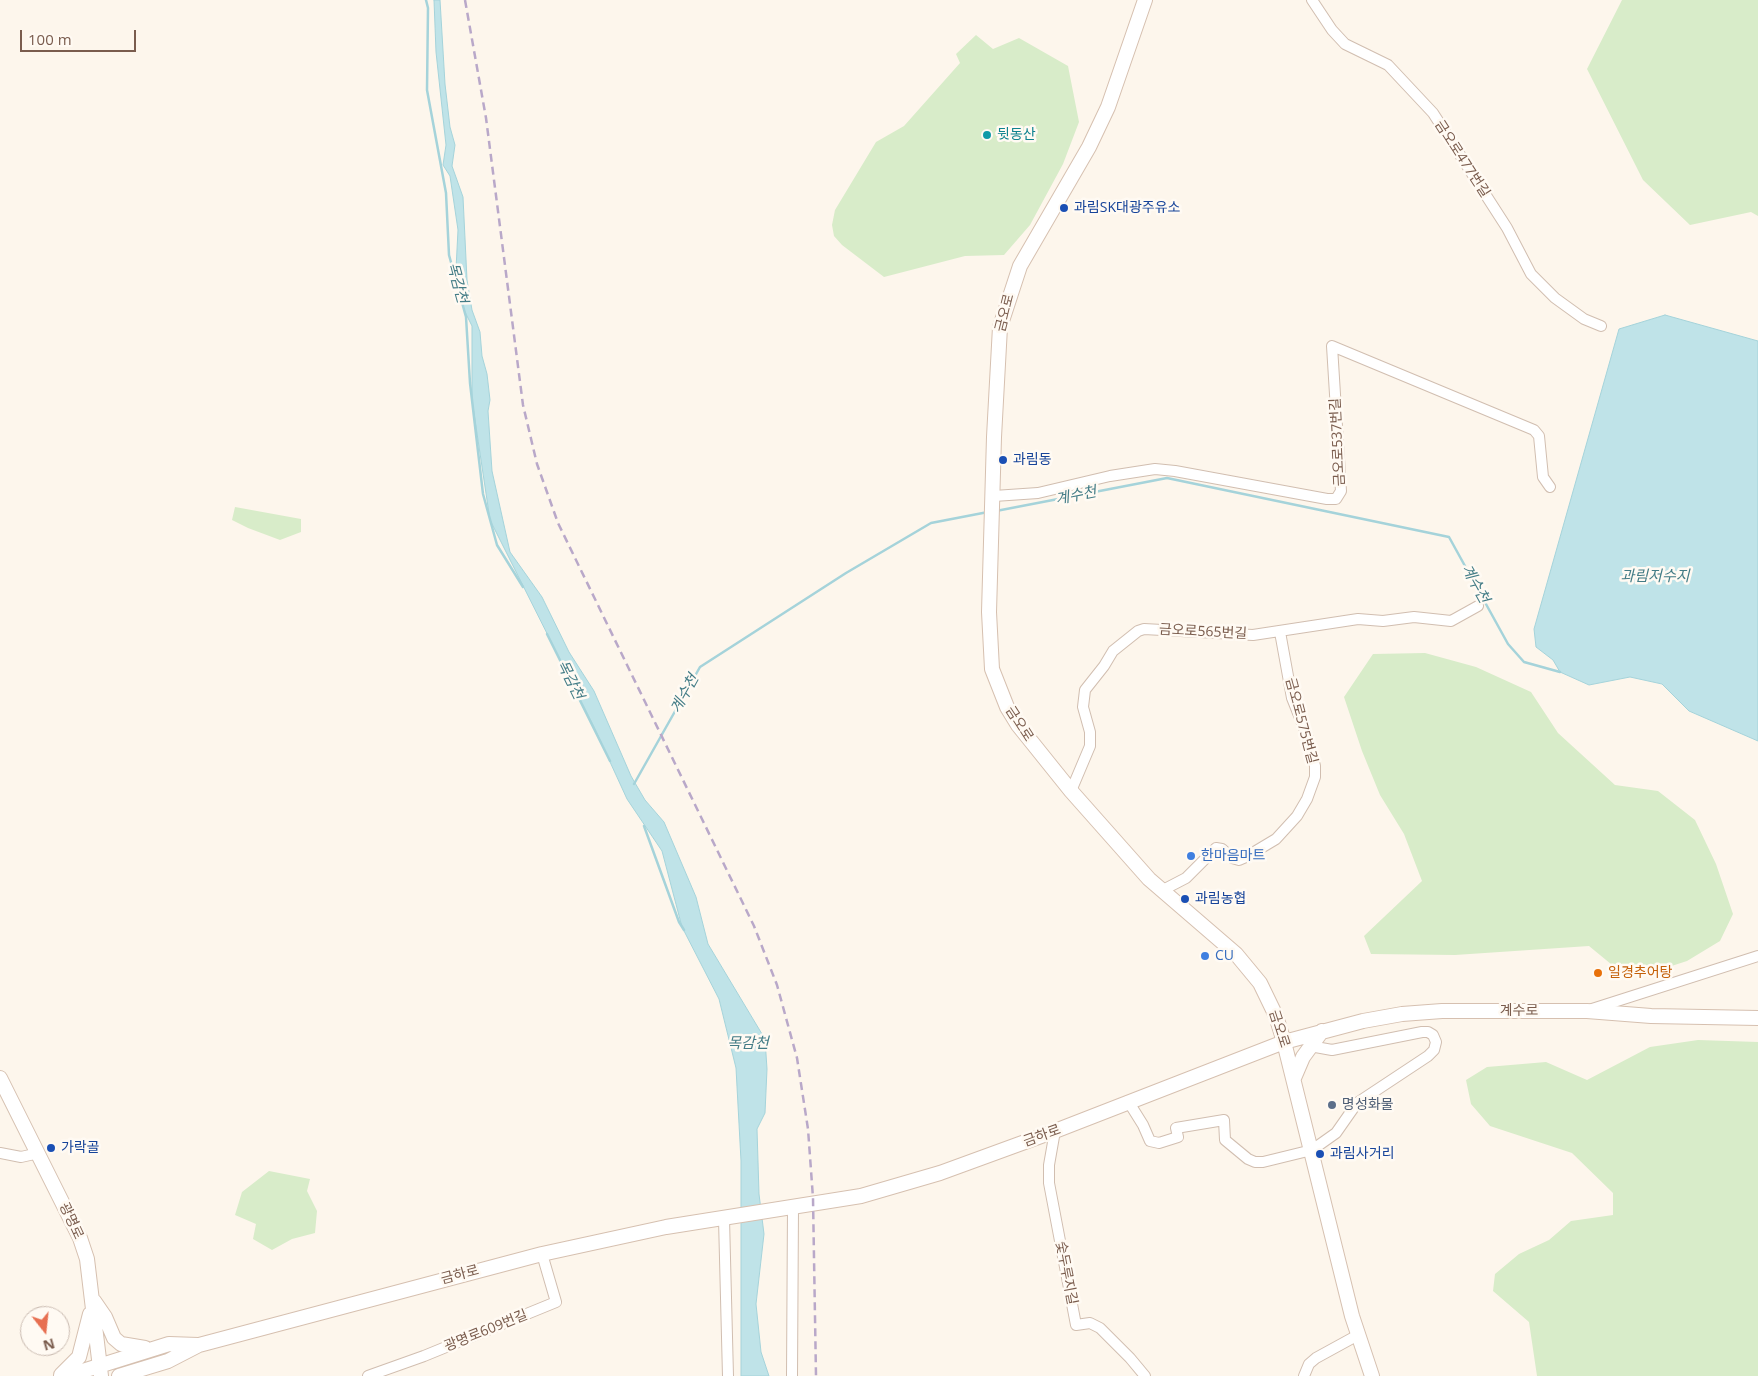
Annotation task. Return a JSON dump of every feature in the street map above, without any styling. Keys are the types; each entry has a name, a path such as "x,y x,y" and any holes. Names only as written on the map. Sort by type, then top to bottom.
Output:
{"main road":[{"name":"금오로","path":"1145,0 1108,107 1089,148 1028,250 1007,299 998,342 989,637 992,669 1007,707 1018,725 1071,791 1161,891 1236,954 1249,968 1268,998 1284,1042 1294,1078 1358,1335 1372,1376"},
{"name":"계수로","path":"1284,1042 1381,1017 1423,1012 1587,1011 1651,1016 1758,1018"},
{"path":"1294,1078 1310,1046 1322,1031"},
{"name":"금하로","path":"119,1376 135,1373 168,1361 199,1345 542,1254 666,1227 861,1196 940,1173 1055,1131 1128,1101 1284,1042"},
{"name":"광명로","path":"0,1078 80,1238 87,1259 100,1371"},
{"path":"93,1301 105,1317 114,1338 121,1344 153,1349"},
{"path":"60,1376 72,1367 79,1357 93,1301"},
{"name":"금하로","path":"67,1376 100,1371 169,1344 199,1345"}],"street":[{"name":"금오로477번길","path":"1312,0 1332,30 1345,44 1388,65 1433,113 1507,228 1531,274 1555,298 1584,320 1601,326"},
{"name":"금오로537번길","path":"994,499 1038,493 1110,476 1155,469 1336,499 1341,491 1332,346 1534,430 1539,436 1543,477 1550,487"},
{"name":"금오로565번길","path":"1071,791 1090,746 1090,732 1083,707 1085,690 1113,651 1124,640 1144,629 1209,631 1237,635 1280,632 1358,619 1383,622 1414,617 1451,621 1478,606"},
{"name":"금오로575번길","path":"1161,891 1186,878 1216,848 1222,849 1232,858 1239,860 1254,853 1282,833 1297,816 1307,800 1314,778 1315,766 1308,738 1292,698 1280,632"},
{"path":"1587,1011 1758,956"},
{"path":"1128,1101 1143,1125 1150,1141 1159,1143 1178,1137 1176,1128 1224,1120 1226,1140 1255,1162 1312,1150 1336,1133 1357,1103 1428,1056 1434,1050 1436,1042 1433,1035 1422,1032 1332,1050 1310,1046"},
{"name":"숯두루지길","path":"1055,1131 1049,1165 1049,1183 1076,1325 1090,1323 1100,1328 1145,1376"},
{"path":"0,1154 21,1157 39,1153"},
{"path":"792,1207 792,1376"},
{"path":"724,1219 728,1376"},
{"name":"광명로609번길","path":"368,1376 424,1356 556,1302 542,1254"},
{"path":"1304,1376 1309,1364 1316,1358 1358,1335"}],"green space":[{"path":"1622,0 1758,0 1758,216 1751,212 1690,225 1643,180 1587,69"},
{"path":"976,35 993,49 1019,38 1068,66 1079,122 1063,164 1030,225 1004,255 965,256 884,277 842,245 834,236 832,225 835,210 876,142 904,126 960,63 956,54"},
{"path":"235,507 301,519 301,532 280,540 248,528 232,520"},
{"path":"1425,653 1476,667 1531,692 1558,733 1615,785 1658,791 1695,820 1716,864 1733,914 1720,941 1687,961 1656,971 1617,969 1589,946 1455,955 1371,954 1364,936 1422,881 1404,834 1380,795 1362,751 1344,697 1373,654"},
{"path":"1698,1040 1758,1042 1758,1376 1537,1376 1529,1322 1493,1291 1495,1274 1519,1254 1549,1240 1571,1221 1613,1215 1613,1193 1572,1153 1490,1126 1471,1104 1466,1080 1487,1067 1546,1062 1587,1080 1650,1047"},
{"path":"269,1171 310,1179 307,1191 317,1211 315,1233 292,1239 272,1250 253,1239 256,1224 235,1215 242,1192"}],"water":[{"name":"목감천","path":"434,0 440,0 445,84 450,127 455,145 452,166 463,197 467,280 472,310 480,332 482,356 487,374 490,400 488,411 492,471 510,552 542,597 569,652 594,691 631,776 645,800 664,822 696,897 708,944 765,1039 767,1069 765,1113 757,1129 759,1194 764,1234 756,1304 761,1352 769,1376 741,1376 741,1161 736,1068 719,999 682,927 662,851 627,799 594,727 490,520 472,400 472,326 464,310 456,269 458,230 450,176 443,165 446,145 436,52"},
{"name":"과림저수지","path":"1665,315 1758,341 1758,741 1689,711 1662,684 1630,677 1589,685 1560,672 1553,660 1536,647 1534,629 1619,329"}],"waterway":[{"name":"목감천","path":"426,0 428,8 427,90 446,193 449,255 466,317 470,383 483,494 497,545 523,587"},
{"name":"계수천","path":"996,511 1167,478 1449,537 1508,644 1524,662 1560,672"},
{"name":"계수천","path":"634,784 700,667 846,573 931,523 988,512"},
{"name":"목감천","path":"547,634 610,761"},
{"name":"목감천","path":"644,826 679,922 684,930"}],"railway":[{"path":"465,0 486,118 523,405 537,464 558,523 754,926 777,985 797,1058 808,1129 813,1198 816,1376"}],"place":[{"name":"뒷동산","path":"987,135"},
{"name":"과림SK대광주유소","path":"1064,208"},
{"name":"과림동","path":"1003,460"},
{"name":"한마음마트","path":"1191,856"},
{"name":"과림농협","path":"1185,899"},
{"name":"CU","path":"1205,956"},
{"name":"일경추어탕","path":"1598,973"},
{"name":"명성화물","path":"1332,1105"},
{"name":"가락골","path":"51,1148"},
{"name":"과림사거리","path":"1320,1154"}]}
